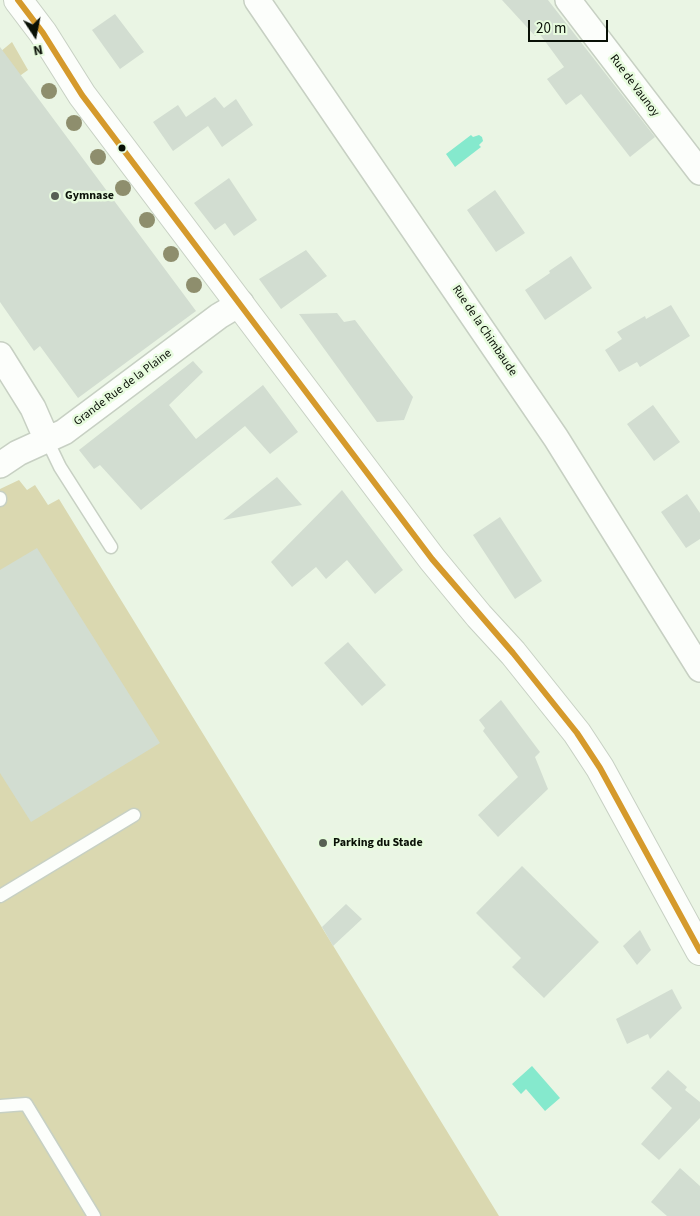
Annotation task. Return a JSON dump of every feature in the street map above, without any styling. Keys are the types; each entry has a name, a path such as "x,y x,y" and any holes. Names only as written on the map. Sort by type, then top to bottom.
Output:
{"main road":[{"path":"18,0 43,33 82,95 444,574 513,653 577,733 605,776 700,951"}],"street":[{"name":"Rue de la Chimbaude","path":"257,0 556,438 700,669"},
{"name":"Rue de Vaunoy","path":"568,0 700,172"},
{"name":"Grande Rue de la Plaine","path":"0,465 18,453 64,432 220,316 241,303"},
{"path":"0,356 27,396 47,440"}],"lane":[{"path":"47,440 60,467 111,547"},
{"path":"0,896 134,815"},
{"path":"0,1106 26,1104 94,1216"}],"shaded area":[{"path":"12,42 28,70 7,85 0,52"},
{"path":"471,135 473,137 479,135 482,137 483,141 479,145 481,147 455,167 446,154"},
{"path":"19,480 27,490 35,485 48,505 59,499 499,1216 0,1216 0,489"},
{"path":"532,1066 560,1098 545,1111 526,1089 521,1094 512,1084"}],"building":[{"path":"502,0 548,0 655,137 630,157 581,94 566,105 547,79 564,67 539,33 535,36"},
{"path":"115,14 144,52 120,69 92,30"},
{"name":"Gymnase","path":"0,47 196,311 78,398 40,346 34,351 0,302"},
{"path":"215,97 224,108 236,99 253,125 222,147 208,126 173,151 153,122 178,105 186,117"},
{"path":"229,178 257,220 234,236 225,223 215,230 194,203"},
{"path":"495,190 525,233 496,252 467,210"},
{"path":"306,250 327,276 281,309 259,279"},
{"path":"571,256 592,288 545,320 525,290"},
{"path":"671,305 690,336 640,367 637,362 619,372 605,350 622,339 617,332 645,316 646,319"},
{"path":"337,313 344,322 355,320 413,397 404,420 377,422 299,314"},
{"path":"193,361 203,372 169,405 196,439 263,385 298,432 270,454 245,426 141,510 100,465 94,469 79,450"},
{"path":"653,405 680,442 654,461 627,424"},
{"path":"277,477 302,505 223,520"},
{"path":"342,490 403,570 375,594 347,560 326,579 316,567 292,587 271,562"},
{"path":"687,494 700,513 700,539 686,548 661,512"},
{"path":"500,517 542,581 515,599 473,535"},
{"path":"37,548 160,743 31,822 0,773 0,570"},
{"path":"348,642 386,685 362,706 324,663"},
{"path":"501,700 540,752 535,757 548,789 498,837 478,815 518,777 483,731 485,728 479,720"},
{"path":"522,866 599,942 544,998 512,967 521,958 476,913"},
{"path":"346,904 362,919 333,946 322,927"},
{"path":"640,930 651,950 637,965 623,946"},
{"path":"672,989 682,1008 650,1039 648,1034 627,1044 616,1019"},
{"path":"668,1070 687,1087 685,1090 700,1102 700,1118 659,1160 641,1144 672,1108 651,1088"},
{"path":"680,1168 700,1186 700,1216 667,1216 651,1202"}],"transit line":[{"path":"18,0 43,33 82,95 432,559 513,653 577,733 600,768 700,951"}],"place":[{"name":"Gymnase","path":"55,196"},
{"name":"Parking du Stade","path":"323,843"}]}
